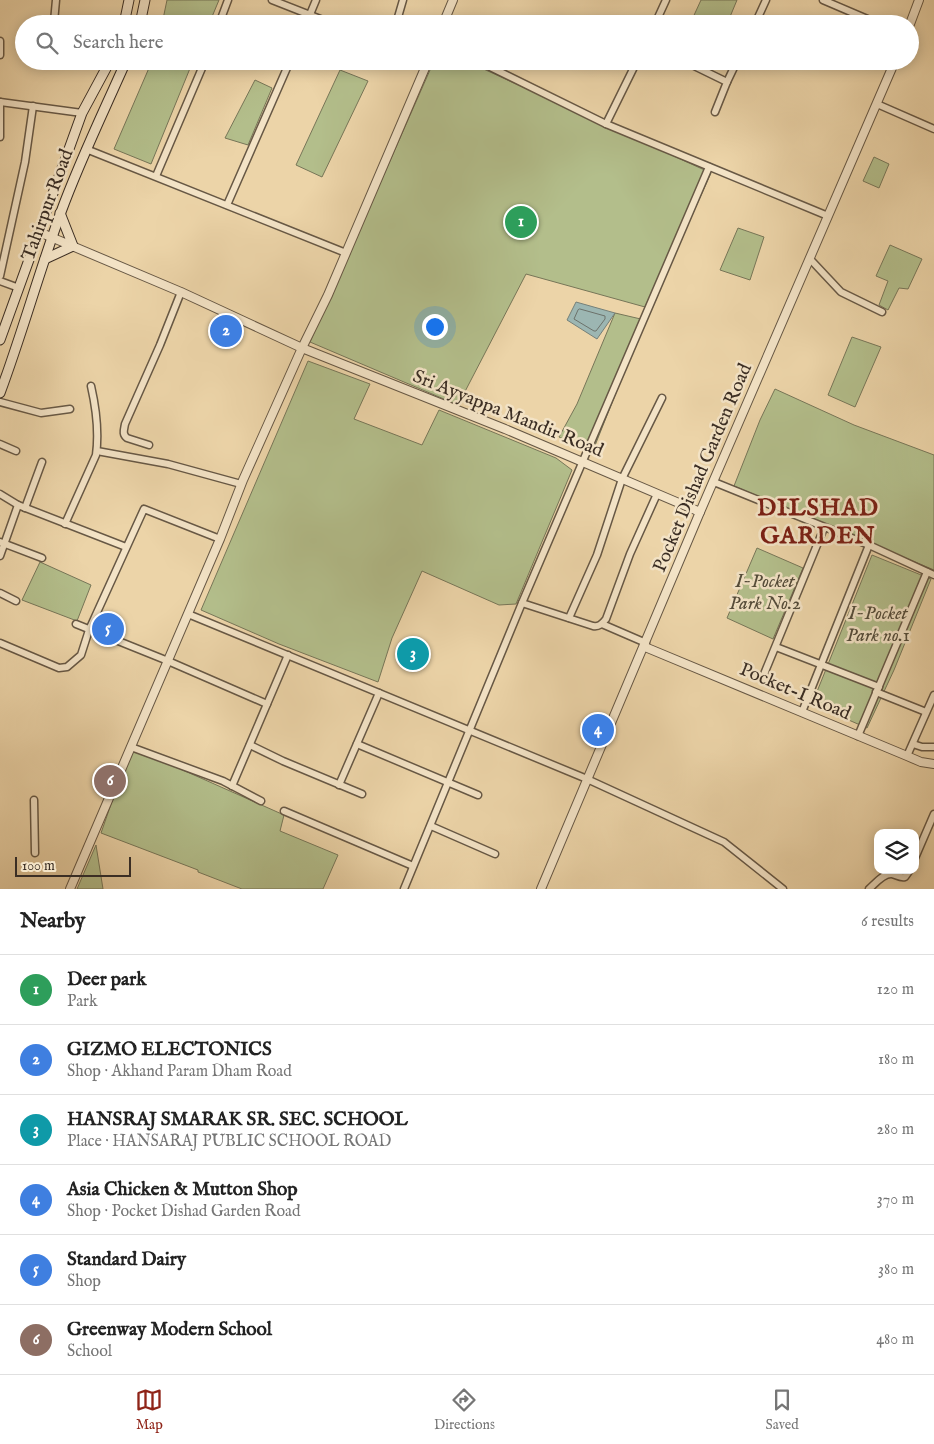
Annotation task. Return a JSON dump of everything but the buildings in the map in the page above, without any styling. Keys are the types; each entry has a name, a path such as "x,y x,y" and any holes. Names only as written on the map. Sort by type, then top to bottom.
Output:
{"main road":[{"path":"126,15 129,0"},
{"path":"142,15 145,0"},
{"name":"Tahirpur Road","path":"0,340 82,114 105,70"},
{"name":"Tahirpur Road","path":"0,393 15,353 60,213 86,148 122,70"},
{"path":"45,258 73,246 60,213"}],"street":[{"path":"55,15 56,0"},
{"path":"222,15 228,0"},
{"path":"272,0 310,14 316,0"},
{"path":"399,15 403,0"},
{"path":"447,15 453,0"},
{"path":"659,15 666,0"},
{"path":"760,15 766,0"},
{"path":"823,0 858,15"},
{"path":"913,15 919,0"},
{"path":"0,41 0,55"},
{"path":"156,176 201,70"},
{"path":"226,205 286,70"},
{"path":"70,889 220,539 241,484 328,295 424,70"},
{"path":"496,70 606,124 828,216"},
{"path":"606,124 633,70"},
{"path":"702,70 727,82"},
{"path":"715,112 733,70"},
{"name":"Pocket Dishad Garden Road","path":"541,889 646,645 700,512 891,70"},
{"path":"0,137 0,102 82,114"},
{"path":"877,104 934,130"},
{"path":"0,276 24,162 33,106"},
{"path":"86,148 346,252"},
{"path":"404,889 522,603 709,167"},
{"name":"Sri Ayyappa Mandir Road","path":"39,232 181,292 302,348 700,512"},
{"path":"810,259 841,292 882,312"},
{"path":"0,282 18,288"},
{"path":"149,444 127,438 123,432 181,292"},
{"path":"65,524 92,468 97,451 97,424 91,386"},
{"path":"569,618 597,555 622,479 662,398"},
{"path":"0,402 41,413 70,409"},
{"path":"0,444 16,451"},
{"path":"97,451 168,464 241,484"},
{"path":"0,556 2,543 22,506 42,462"},
{"path":"714,482 869,545 934,575"},
{"path":"0,494 22,506 126,547"},
{"path":"522,603 597,626 602,624 606,620 630,554 657,494"},
{"path":"0,643 59,668 67,667 81,655 89,630 144,509 220,539"},
{"path":"762,679 824,528"},
{"path":"2,543 42,558"},
{"path":"802,712 869,545"},
{"path":"858,736 927,572"},
{"path":"0,593 16,601"},
{"path":"188,614 587,779 724,842 782,889"},
{"path":"76,624 267,704"},
{"path":"602,624 646,645"},
{"name":"Pocket-I Road","path":"646,645 858,736 921,762 934,764"},
{"path":"776,647 878,689 926,712"},
{"path":"232,786 288,655"},
{"path":"339,785 379,693"},
{"path":"907,756 934,694"},
{"path":"357,744 478,795"},
{"path":"913,744 922,747 934,747"},
{"path":"250,745 362,794"},
{"path":"131,747 223,782 261,801"},
{"path":"34,800 35,852"},
{"path":"284,810 414,866"},
{"path":"919,849 934,814"},
{"path":"431,826 496,854"},
{"path":"870,889 886,875 905,878 908,874"}],"green space":[{"path":"167,0 219,0 213,15 164,15"},
{"path":"701,0 737,0 731,15 694,15"},
{"path":"148,70 189,70 151,164 114,149"},
{"path":"340,70 368,81 322,177 296,165"},
{"path":"430,70 486,70 711,173 655,302 647,303 645,307 526,274 458,405 310,342"},
{"path":"255,80 272,88 248,145 225,138"},
{"path":"874,157 889,164 879,188 863,181"},
{"path":"738,228 764,237 750,280 720,270"},
{"path":"890,245 922,259 908,289 899,288 888,310 879,305 888,281 876,276"},
{"path":"615,313 645,320 592,453 559,437 577,404"},
{"path":"852,337 881,347 855,407 828,395"},
{"path":"308,361 370,384 354,419 422,445 439,410 556,458 572,470 516,604 499,605 422,571 392,638 378,682 279,644 201,610"},
{"path":"775,389 854,425 934,455 934,570 734,486 760,420"},
{"name":"I-Pocket Park No.2","path":"757,548 803,568 773,639 727,618"},
{"name":"I-Pocket Park no.1","path":"872,555 931,579 894,670 867,728 812,704"},
{"path":"40,562 91,585 77,621 22,600"},
{"path":"131,747 284,815 280,831 338,855 323,889 242,889 101,833"},
{"path":"96,845 103,889 77,889"}],"water":[{"path":"576,302 615,313 597,339 567,320"}],"place":[{"name":"Deer park","path":"521,222"},
{"name":"GIZMO ELECTONICS","path":"226,331"},
{"name":"Standard Dairy","path":"108,629"},
{"name":"HANSRAJ SMARAK SR. SEC. SCHOOL","path":"413,654"},
{"name":"Asia Chicken & Mutton Shop","path":"598,730"},
{"name":"Greenway Modern School","path":"110,781"}],"district":[{"name":"DILSHAD GARDEN","path":"818,522"}]}
